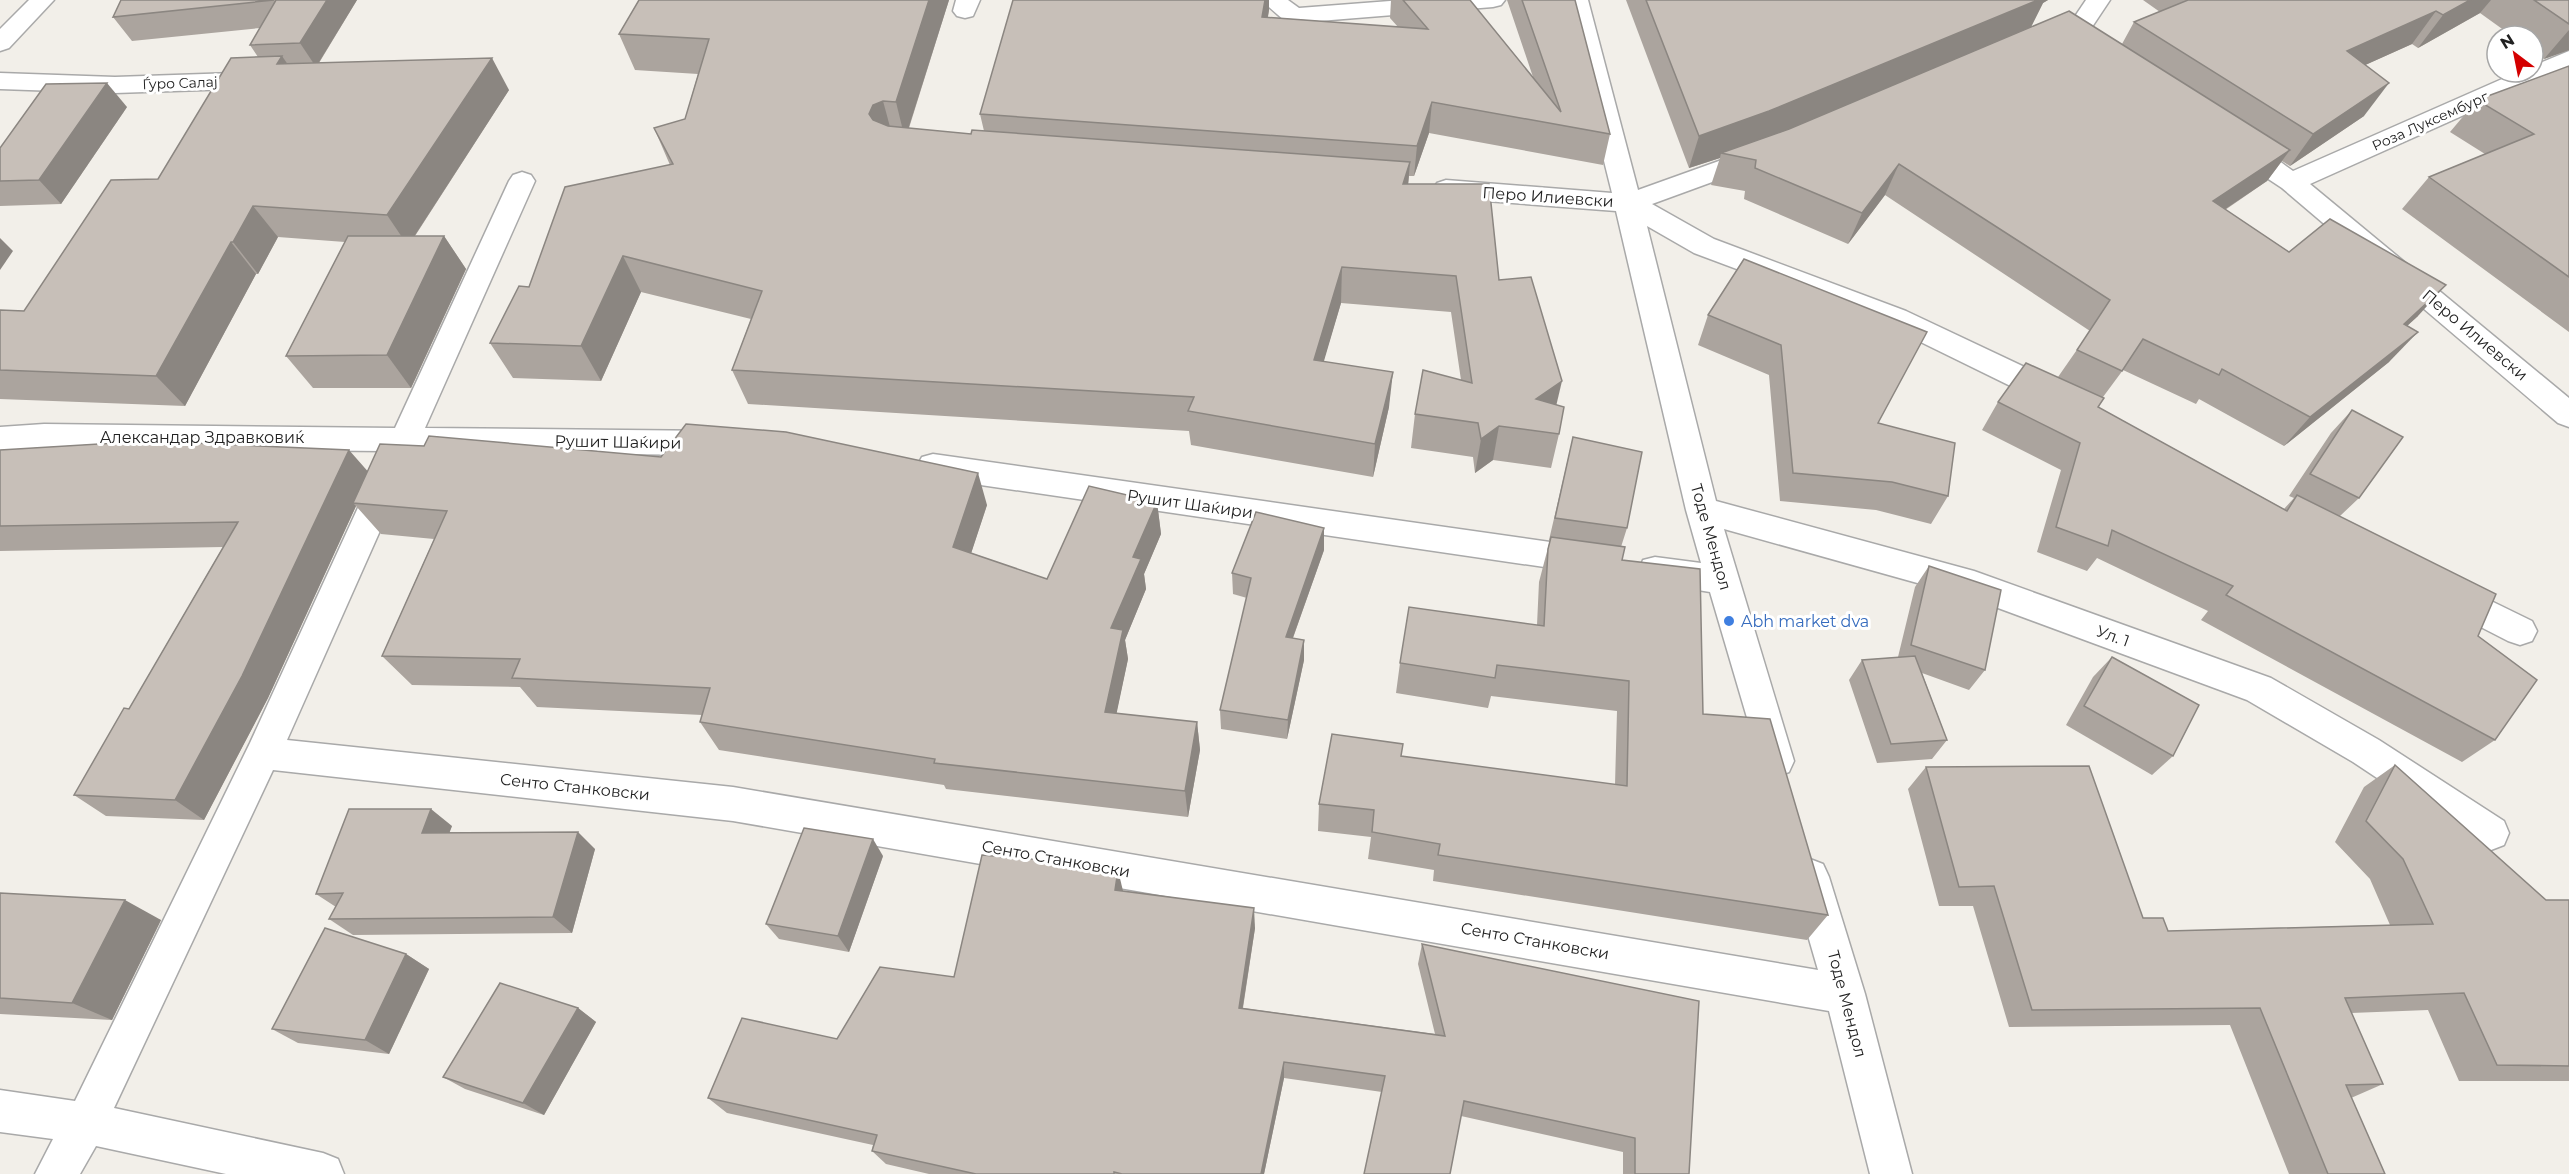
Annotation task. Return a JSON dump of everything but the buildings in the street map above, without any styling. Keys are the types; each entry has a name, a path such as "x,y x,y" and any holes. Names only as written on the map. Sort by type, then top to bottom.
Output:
{"street":[{"path":"0,43 42,0"},
{"path":"1273,0 1294,16 1493,0"},
{"name":"Тоде Мендол","path":"1575,0 1628,203 1702,510 1784,787"},
{"path":"2066,39 2098,0"},
{"name":"Роза Луксембург","path":"2291,182 2569,59"},
{"name":"Ѓуро Салај","path":"0,81 116,85 280,79"},
{"name":"Перо Илиевски","path":"2221,137 2291,182 2557,387 2569,415"},
{"path":"1628,203 1778,147"},
{"path":"56,1174 86,1123 262,753 522,181"},
{"name":"Перо Илиевски","path":"1427,188 1628,203"},
{"path":"1628,203 1704,246 1896,318 2080,407"},
{"name":"Александар Здравковиќ","path":"0,439 44,436 404,439"},
{"name":"Рушит Шаќири","path":"404,439 749,445"},
{"name":"Рушит Шаќири","path":"909,462 1054,485 1723,580"},
{"name":"Ул. 1","path":"1702,510 1974,585 2259,689 2366,751 2491,833"},
{"path":"2426,583 2520,631"},
{"name":"Сенто Станковски","path":"262,753 733,804 1845,994"},
{"name":"Тоде Мендол","path":"1801,845 1845,994 1891,1174"},
{"path":"0,1112 86,1123 323,1174"}],"place":[{"name":"Abh market dva","path":"1729,621"}]}
